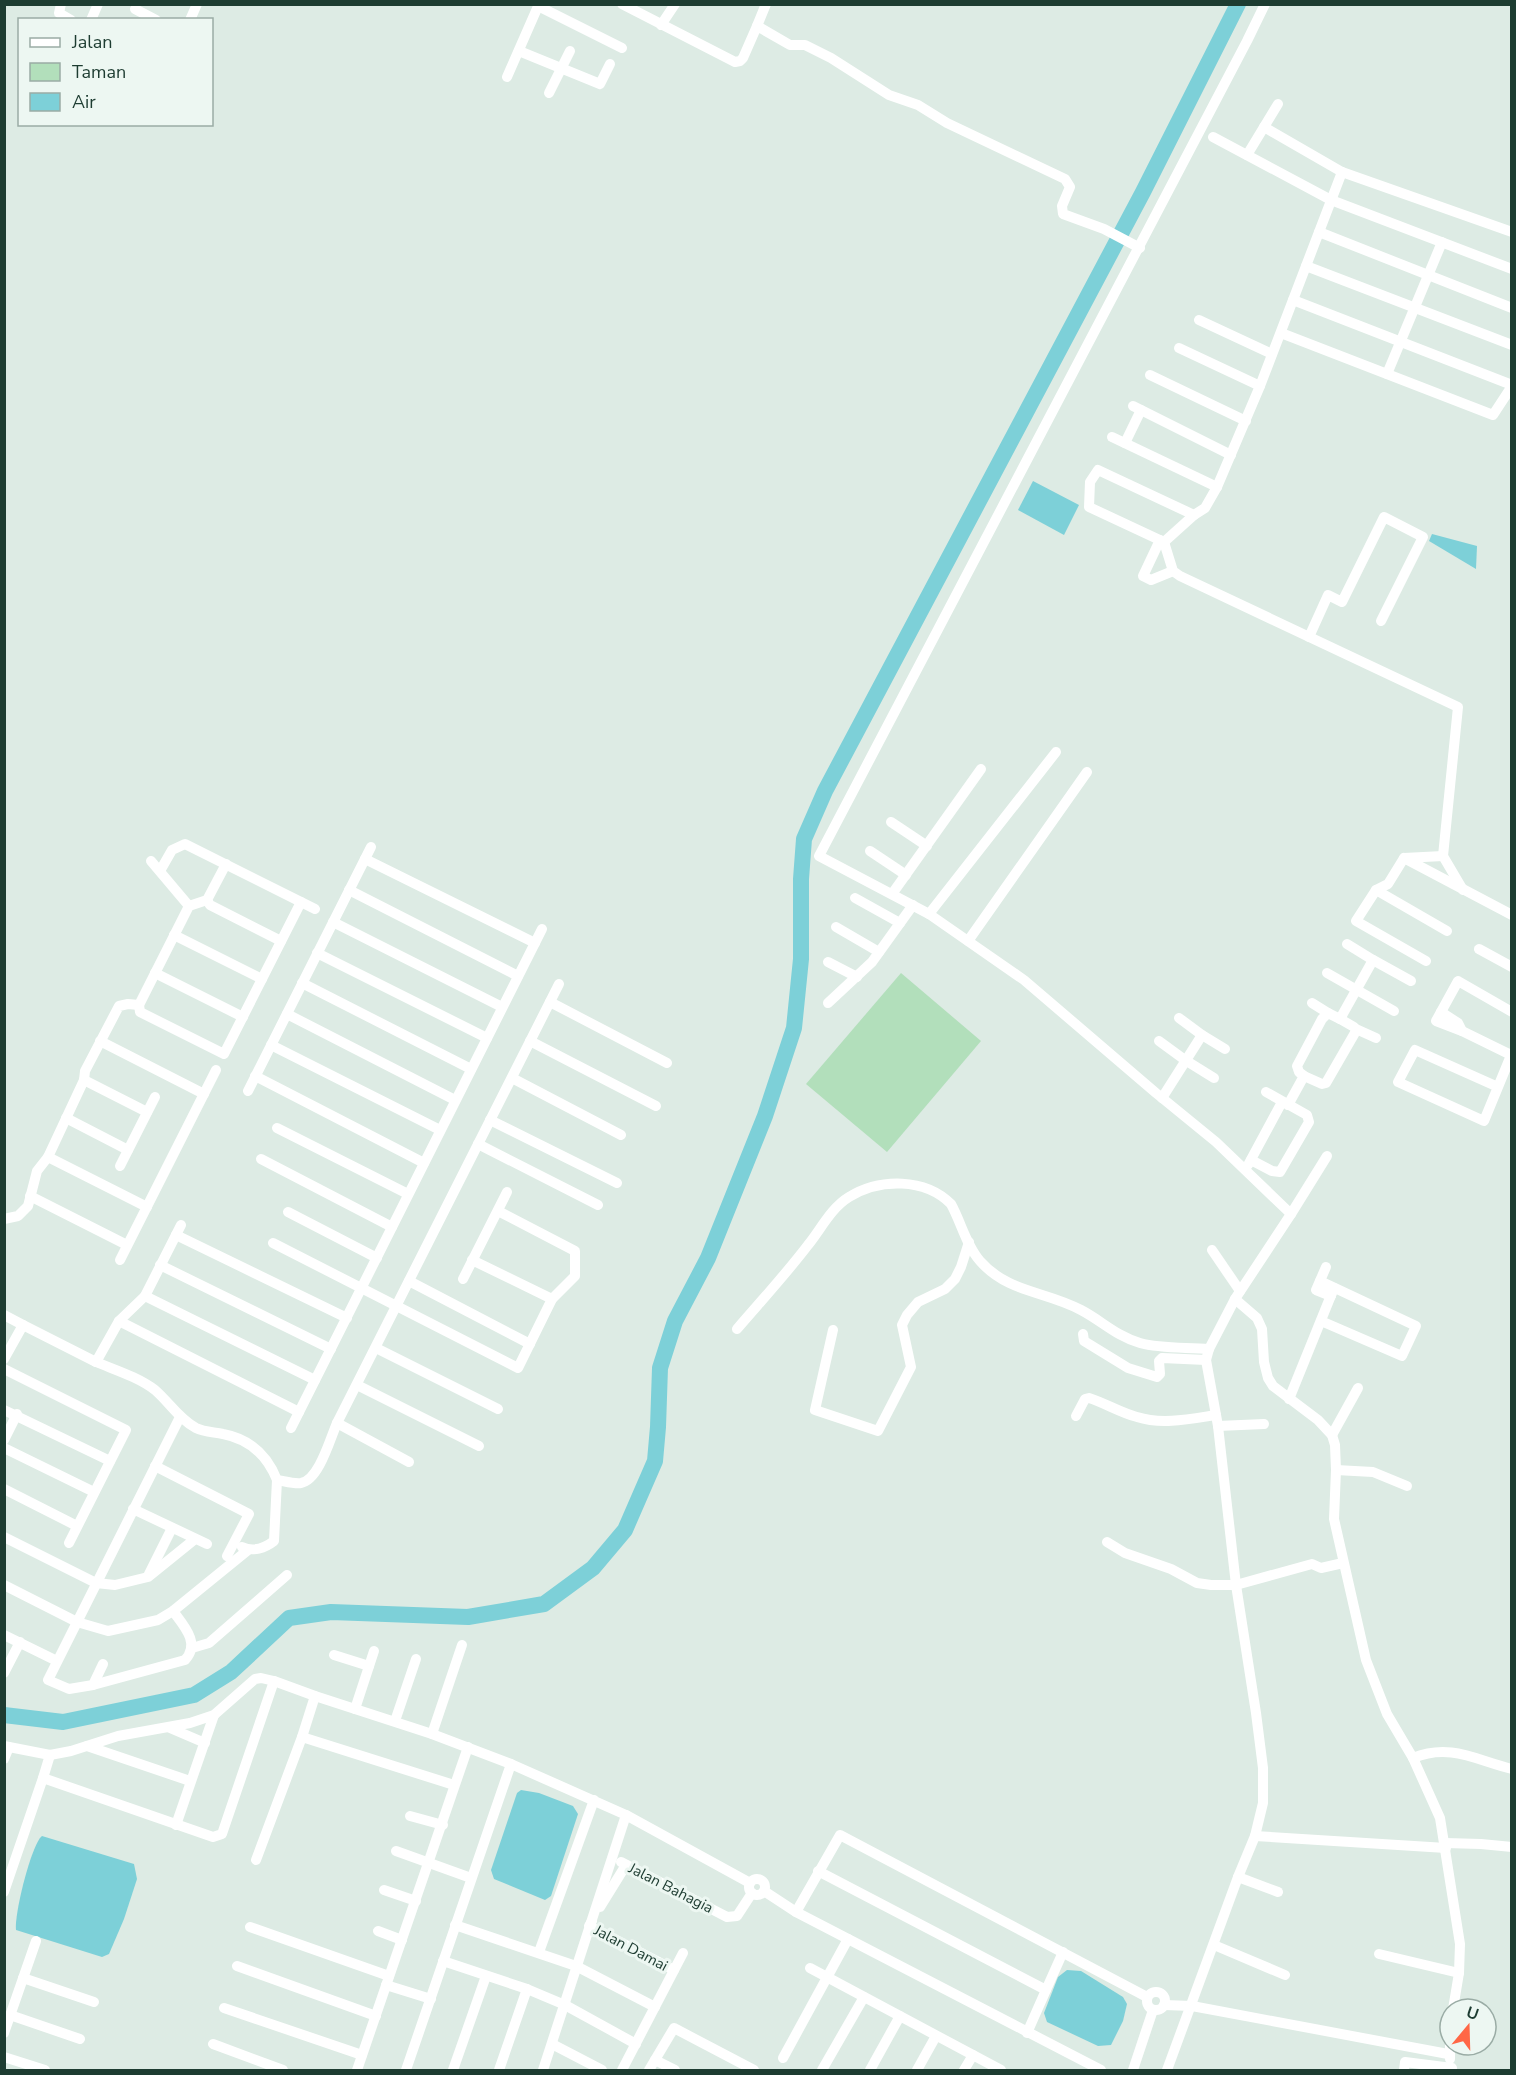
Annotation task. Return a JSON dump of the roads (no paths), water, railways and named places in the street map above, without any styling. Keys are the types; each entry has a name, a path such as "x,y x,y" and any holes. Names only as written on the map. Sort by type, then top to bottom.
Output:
{"street":[{"path":"92,18 98,4"},
{"path":"191,18 197,4"},
{"path":"622,4 738,62 743,58 766,4"},
{"path":"661,25 675,4"},
{"path":"1264,4 1247,42 1136,245 819,853 822,859 929,914 1024,980 1216,1142 1291,1214"},
{"path":"59,5 59,13 68,18"},
{"path":"507,76 539,5 622,48"},
{"path":"134,11 151,18"},
{"path":"757,27 790,45 805,45 831,58 889,95 918,105 947,123 1065,179 1070,187 1062,206 1063,214 1104,229 1136,245"},
{"path":"519,51 600,84 610,64"},
{"path":"549,93 570,51"},
{"path":"1247,155 1278,104"},
{"path":"1264,127 1342,172 1512,232"},
{"path":"1213,137 1331,200 1512,269"},
{"path":"1173,571 1150,580 1143,576 1160,543 1205,508 1218,487 1281,333 1342,172"},
{"path":"1319,232 1512,308"},
{"path":"1387,374 1442,242"},
{"path":"1306,266 1512,345"},
{"path":"1281,333 1493,415 1512,385 1293,300"},
{"path":"1199,320 1272,354"},
{"path":"1179,348 1260,386"},
{"path":"1150,375 1246,421"},
{"path":"1125,443 1137,408 1231,455"},
{"path":"1112,437 1218,487"},
{"path":"1194,515 1098,470 1090,482 1089,507 1160,543 1173,571 1458,707 1443,856 1462,890"},
{"path":"1083,510 1160,543"},
{"path":"1313,638 1334,598 1342,602 1384,517 1423,537 1381,621"},
{"path":"929,914 1056,752"},
{"path":"892,894 981,769"},
{"path":"968,941 1087,772"},
{"path":"891,822 927,846"},
{"path":"160,871 172,850 185,844 315,909"},
{"path":"248,1091 371,847"},
{"path":"870,851 906,875"},
{"path":"1404,858 1443,856"},
{"path":"1404,858 1388,884 1376,890 1356,921 1426,961"},
{"path":"1404,858 1512,915"},
{"path":"364,859 535,943"},
{"path":"151,861 189,906"},
{"path":"225,864 207,900 189,906 139,1005 140,1012 224,1054 301,902"},
{"path":"349,890 518,976"},
{"path":"1376,890 1447,931"},
{"path":"855,898 900,924"},
{"path":"207,900 210,905 281,941"},
{"path":"828,1003 857,977 879,952 913,905"},
{"path":"333,922 502,1007"},
{"path":"836,927 879,952"},
{"path":"291,1428 542,929"},
{"path":"174,935 262,979"},
{"path":"1347,944 1411,981"},
{"path":"1479,949 1512,967"},
{"path":"317,953 487,1038"},
{"path":"1340,1019 1373,960"},
{"path":"828,962 857,977"},
{"path":"155,973 243,1017"},
{"path":"1327,973 1394,1011"},
{"path":"1498,1087 1415,1050 1398,1082 1484,1121 1498,1087 1511,1054 1462,1031 1458,1023 1441,1012 1458,981 1512,1012"},
{"path":"302,983 471,1069"},
{"path":"276,1480 300,1483 310,1479 317,1470 337,1423 559,984"},
{"path":"550,1002 667,1062"},
{"path":"1312,1003 1376,1038"},
{"path":"4,1220 18,1216 28,1206 37,1171 48,1157 84,1080 85,1071 119,1006 139,1005"},
{"path":"1328,1013 1322,1018 1297,1066 1299,1072 1304,1076 1322,1084 1326,1083 1356,1029"},
{"path":"287,1014 455,1100"},
{"path":"1179,1018 1225,1049"},
{"path":"1162,1098 1202,1035"},
{"path":"100,1041 204,1094"},
{"path":"530,1041 657,1106"},
{"path":"1159,1041 1215,1078"},
{"path":"271,1046 440,1130"},
{"path":"120,1260 216,1070"},
{"path":"255,1076 424,1163"},
{"path":"1245,1171 1285,1103 1304,1076"},
{"path":"512,1078 621,1135"},
{"path":"84,1080 147,1112"},
{"path":"1251,1160 1272,1172 1280,1172 1309,1122 1307,1115 1266,1092"},
{"path":"120,1166 155,1097"},
{"path":"66,1118 128,1150"},
{"path":"490,1120 617,1183"},
{"path":"277,1128 408,1194"},
{"path":"478,1144 598,1205"},
{"path":"1167,2070 1255,1836 1263,1803 1263,1768 1250,1666 1236,1585 1208,1354 1237,1295 1327,1156"},
{"path":"48,1157 147,1207"},
{"path":"261,1159 392,1227"},
{"path":"737,1329 807,1247 825,1220 848,1197 873,1186 902,1182 926,1188 944,1197 952,1205 979,1260 1002,1280 1031,1293 1051,1297 1073,1306 1117,1334 1141,1343 1208,1354"},
{"path":"463,1279 507,1192"},
{"path":"30,1196 127,1245"},
{"path":"273,1243 518,1368 552,1299 575,1276 575,1251 498,1211"},
{"path":"288,1212 377,1258"},
{"path":"96,1362 119,1321 145,1296 178,1230 347,1318"},
{"path":"833,1330 815,1410 878,1431 911,1367 902,1325 918,1302 945,1289 955,1279 969,1242"},
{"path":"1212,1250 1237,1295 1257,1318 1262,1329 1264,1362 1268,1378 1273,1386 1318,1420 1332,1435 1335,1445 1336,1470 1334,1519 1366,1660 1387,1714 1413,1758 1440,1818 1460,1944 1455,1997"},
{"path":"472,1260 552,1299"},
{"path":"160,1264 331,1349"},
{"path":"1321,1321 1402,1356 1416,1326 1332,1292 1316,1290 1326,1267"},
{"path":"409,1281 530,1344"},
{"path":"1289,1399 1332,1292"},
{"path":"145,1296 315,1380"},
{"path":"4,1316 152,1388 168,1401 180,1417 195,1428 234,1437 251,1445 267,1459 276,1480 274,1541 248,1550 173,1611 158,1620 108,1631 77,1622 4,1585"},
{"path":"119,1321 299,1412"},
{"path":"4,1359 23,1325"},
{"path":"1083,1334 1084,1341 1128,1368 1157,1377 1160,1374 1162,1358 1208,1354"},
{"path":"375,1348 498,1409"},
{"path":"4,1369 126,1430 69,1543"},
{"path":"357,1385 479,1446"},
{"path":"1332,1435 1359,1388"},
{"path":"1076,1416 1085,1399 1089,1398 1146,1419 1264,1424"},
{"path":"4,1410 17,1414 110,1461"},
{"path":"4,1440 17,1414"},
{"path":"180,1417 48,1680 69,1689 93,1685 185,1660 192,1648 209,1642 287,1575"},
{"path":"337,1423 409,1462"},
{"path":"4,1448 94,1492"},
{"path":"155,1466 249,1514 227,1556"},
{"path":"1336,1470 1373,1472 1407,1486"},
{"path":"4,1489 77,1526"},
{"path":"133,1509 207,1544"},
{"path":"148,1576 172,1528"},
{"path":"4,1537 96,1583 115,1585 148,1576 195,1539"},
{"path":"234,1542 248,1550"},
{"path":"1107,1542 1125,1553 1163,1566 1197,1583 1236,1585 1312,1564 1321,1568 1343,1563"},
{"path":"173,1611 188,1632 192,1648"},
{"path":"4,1635 57,1661"},
{"path":"4,1673 20,1642"},
{"path":"432,1734 462,1645"},
{"path":"355,1709 374,1651"},
{"path":"334,1655 369,1666"},
{"path":"395,1721 416,1659"},
{"path":"93,1685 103,1664"},
{"path":"4,1759 7,1746 50,1755 128,1734 169,1728 214,1715 255,1679 274,1681 468,1747 626,1815 751,1888 757,1878 761,1880 764,1883 764,1891 796,1912 1094,2069"},
{"path":"43,1778 213,1837 222,1834 274,1681"},
{"path":"256,1860 315,1696"},
{"path":"176,1825 214,1715"},
{"path":"169,1728 205,1743"},
{"path":"302,1737 454,1785"},
{"path":"87,1746 190,1780"},
{"path":"357,2070 468,1747"},
{"path":"1413,1758 1423,1754 1459,1752 1512,1769"},
{"path":"4,1892 9,1865 50,1755"},
{"path":"406,2070 511,1764"},
{"path":"539,1952 594,1800"},
{"path":"543,2070 626,1815"},
{"path":"410,1816 442,1825"},
{"path":"796,1912 840,1835 1147,1997"},
{"path":"1255,1836 1512,1847"},
{"path":"396,1851 471,1878"},
{"name":"Jalan Bahagia","path":"613,1857 727,1917 737,1916 751,1888"},
{"path":"589,1926 626,1865"},
{"path":"818,1871 1046,1990"},
{"path":"1238,1877 1278,1892"},
{"path":"384,1890 416,1901"},
{"path":"455,1925 576,1966 655,2007"},
{"name":"Jalan Damai","path":"589,1926 674,1970"},
{"path":"250,1927 430,1999"},
{"path":"378,1931 402,1940"},
{"path":"783,2058 848,1940"},
{"path":"4,2033 36,1941"},
{"path":"1214,1945 1285,1975"},
{"path":"1027,2033 1063,1952"},
{"path":"622,2070 683,1953"},
{"path":"1379,1954 1459,1973"},
{"path":"443,1961 526,1989 565,2005 636,2044"},
{"path":"237,1966 376,2016"},
{"path":"810,1968 1001,2070"},
{"path":"453,2070 486,1976"},
{"path":"23,1978 94,2002"},
{"path":"499,2070 526,1989"},
{"path":"1151,1993 1161,1993 1165,1998 1164,2005 1160,2010 1153,2010 1146,2004 1147,1997 1151,1993"},
{"path":"822,2070 864,1997"},
{"path":"1164,2005 1192,2006 1438,2052"},
{"path":"224,2008 362,2055"},
{"path":"1133,2070 1153,2010"},
{"path":"10,2015 80,2039"},
{"path":"870,2070 900,2016"},
{"path":"649,2070 674,2028 754,2070"},
{"path":"917,2070 936,2036"},
{"path":"213,2044 283,2070"},
{"path":"552,2044 602,2070"},
{"path":"964,2070 973,2055"},
{"path":"4,2057 45,2070"},
{"path":"655,2060 675,2070"},
{"path":"1404,2070 1405,2062 1452,2069"}],"water":[{"path":"1033,481 1079,505 1064,535 1018,510"},
{"path":"1432,534 1477,546 1476,569 1429,541"},
{"path":"521,1790 539,1793 573,1806 578,1814 551,1896 545,1900 494,1879 491,1870 517,1793"},
{"path":"42,1836 134,1864 137,1879 124,1919 109,1954 102,1957 16,1930 24,1881 33,1852"},
{"path":"1067,1970 1081,1971 1123,1997 1127,2004 1123,2021 1111,2045 1098,2046 1047,2022 1044,2013 1058,1977"}],"waterway":[{"path":"4,1715 63,1722 194,1695 231,1672 289,1618 331,1612 468,1617 544,1604 593,1568 625,1530 655,1461 660,1368 675,1321 708,1258 765,1116 794,1028 801,959 801,879 804,839 825,791 1143,192 1238,4"}]}
